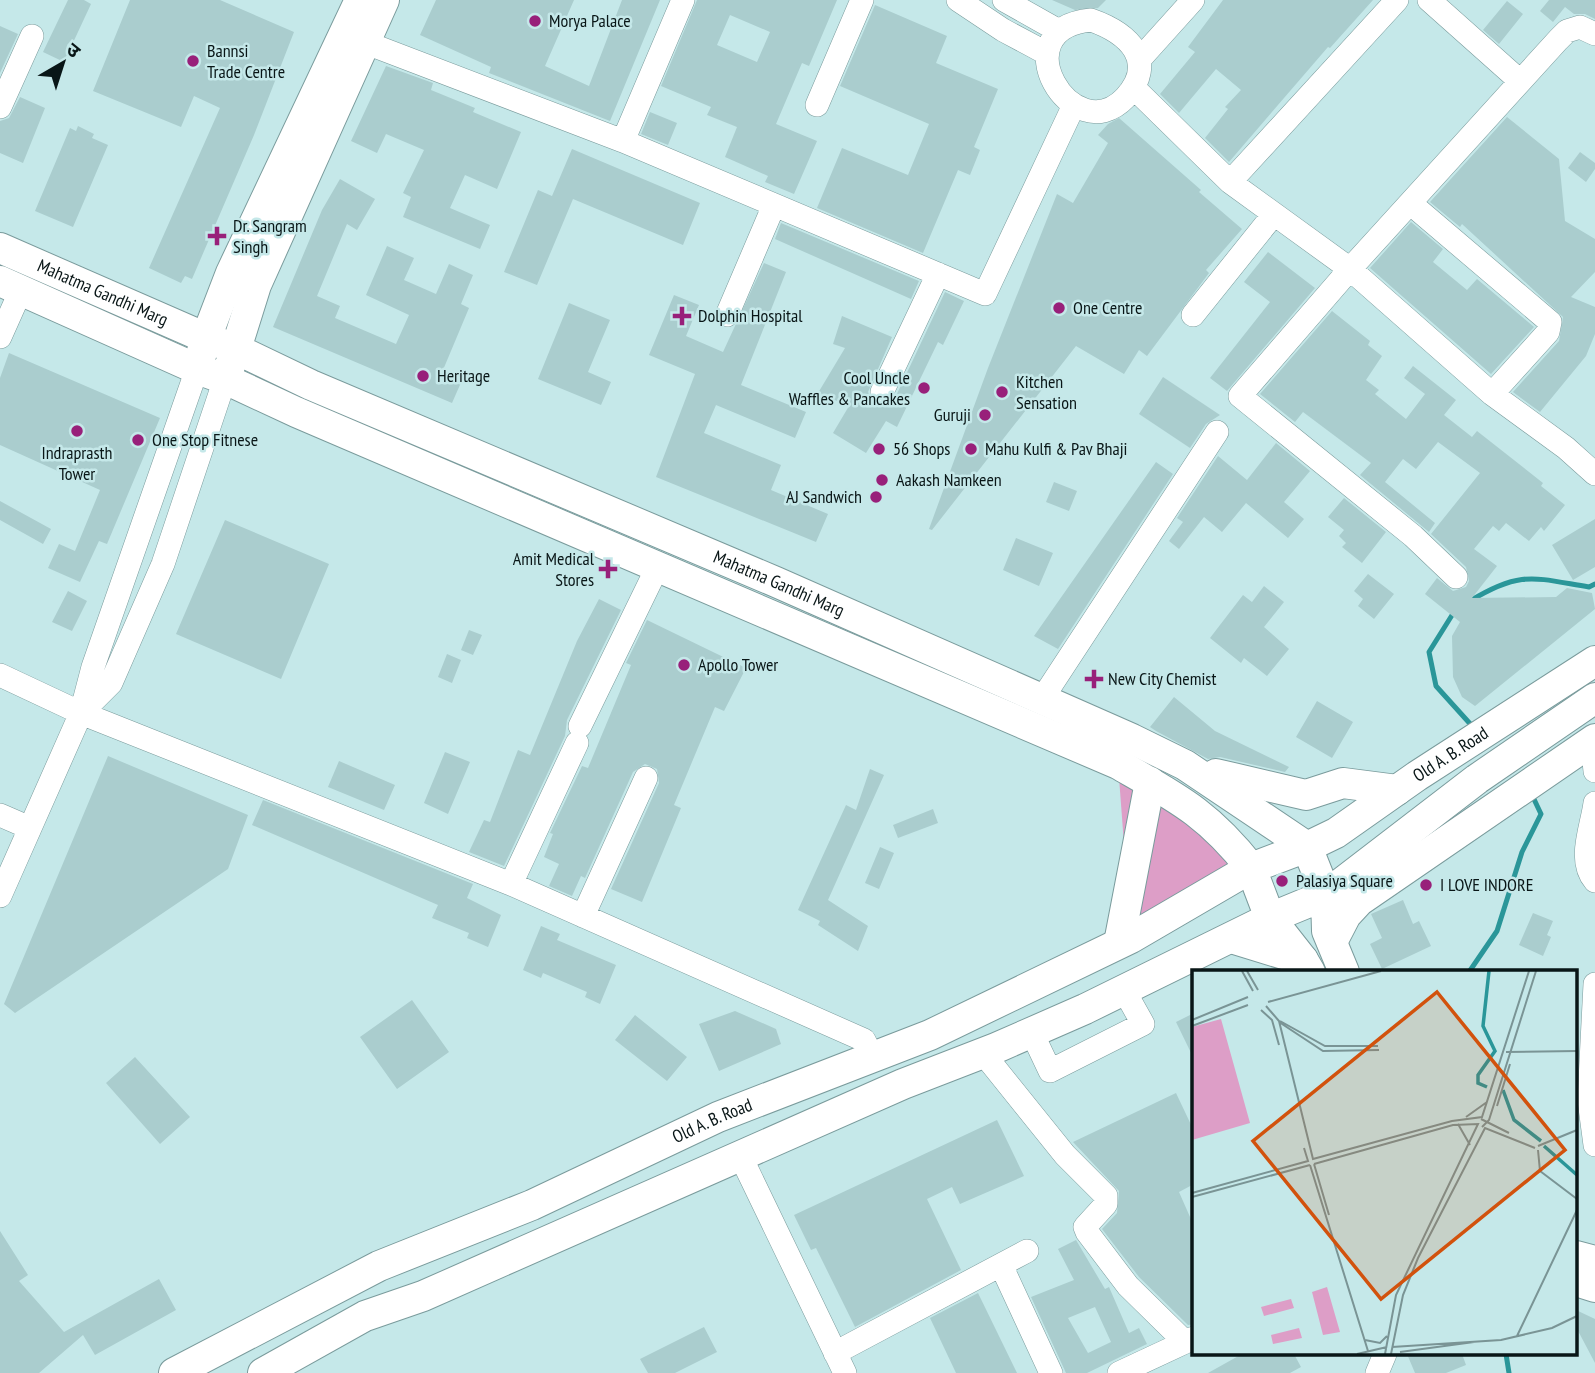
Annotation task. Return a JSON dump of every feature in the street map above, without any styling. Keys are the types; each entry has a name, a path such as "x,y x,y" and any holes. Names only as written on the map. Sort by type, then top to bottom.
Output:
{"main road":[{"path":"197,369 231,274 360,0"},
{"path":"225,379 256,285 384,0"},
{"name":"Mahatma Gandhi Marg","path":"0,248 236,349 311,385 764,576 1042,699 1185,765 1307,847"},
{"name":"Mahatma Gandhi Marg","path":"10,286 296,412 1118,764 1192,806 1225,835 1251,869 1270,918 1307,966"},
{"name":"Old A. B. Road","path":"174,1373 379,1266 532,1205 718,1117 930,1035 1119,943 1251,869 1336,833 1595,661"},
{"name":"Old A. B. Road","path":"1270,918 1326,895 1484,773 1595,698"},
{"path":"1332,943 1346,915 1359,901 1539,776 1594,751"},
{"path":"1185,765 1262,787 1306,795 1343,783 1397,790"},
{"path":"1484,773 1498,803"},
{"path":"1119,943 1150,782"},
{"path":"1307,847 1326,895 1327,930 1344,970"},
{"path":"263,1373 365,1316 423,1296 903,1084 1031,1033 1270,918"},
{"path":"1231,937 1307,966"},
{"path":"1578,1257 1595,1261"},
{"path":"1578,1281 1595,1287"}],"street":[{"path":"623,141 683,0"},
{"path":"817,105 862,0"},
{"path":"958,0 1003,30 1046,53"},
{"path":"1004,0 1059,31"},
{"path":"1139,60 1193,0"},
{"path":"1230,182 1397,0"},
{"path":"1429,0 1520,81"},
{"path":"1091,20 1119,33 1139,60 1140,71 1134,88 1112,109 1096,113 1074,105 1050,78 1046,53 1059,31 1069,24 1091,20"},
{"path":"1456,577 1413,536 1240,396 1350,269 1567,31 1580,27 1595,34"},
{"path":"0,107 32,36"},
{"path":"364,41 623,141 985,293 1074,105"},
{"path":"1134,88 1230,182 1350,269 1492,394 1566,448 1595,474"},
{"path":"1410,203 1550,322 1548,332 1492,394"},
{"path":"727,315 774,205"},
{"path":"1193,315 1274,214"},
{"path":"882,392 938,274"},
{"path":"0,337 10,286"},
{"path":"0,896 81,713 93,667 197,369"},
{"path":"81,713 111,683 163,564 225,379"},
{"path":"1042,699 1217,432"},
{"path":"510,884 658,566"},
{"path":"0,675 81,713 510,884 864,1040 872,1056"},
{"path":"583,916 646,778"},
{"path":"1595,803 1586,857 1588,869 1595,881"},
{"path":"0,816 30,828"},
{"path":"1595,984 1589,1100 1595,1145"},
{"path":"1031,1033 1050,1071 1143,1024 1124,990"},
{"path":"983,1053 1065,1155 1106,1195 1106,1204 1085,1227 1087,1232 1128,1286 1190,1340 1119,1373"},
{"path":"740,1156 840,1363 1027,1251"},
{"path":"1001,1265 1051,1373"},
{"path":"1377,1373 1384,1356"}],"shaded area":[{"path":"1118,764 1251,868 1131,938"}],"building":[{"path":"68,0 84,0 91,4 64,62 43,52"},
{"name":"Bannsi Trade Centre","path":"130,0 220,0 294,32 254,135 192,279 185,276 181,283 149,268 220,108 194,96 181,127 93,91"},
{"path":"436,0 574,0 545,66 589,86 622,0 660,0 610,121 489,73 491,67 420,35"},
{"path":"697,0 837,0 809,66 802,63 776,124 817,141 794,194 765,182 768,176 725,157 737,127 707,115 711,107 661,86","holes":["730,15 770,32 757,62 717,45"]},
{"path":"1052,0 1106,0 1098,8 1075,10"},
{"path":"1223,0 1373,0 1330,48 1328,47 1229,162 1205,138 1228,109 1225,107 1241,90 1216,69 1179,113 1160,94 1195,52 1188,47"},
{"path":"1549,0 1595,0 1595,19 1585,14 1574,14 1565,7 1553,22 1540,11"},
{"path":"1507,1 1523,14 1499,44 1483,30"},
{"path":"875,5 947,36 936,63 998,89 974,147 980,150 970,175 958,170 923,253 817,208 842,148 908,175 929,124 840,86"},
{"path":"0,26 18,34 0,73"},
{"path":"386,66 433,83 431,90 475,108 473,112 521,132 497,189 465,175 450,208 490,225 480,249 403,217 411,197 403,193 424,150 386,134 377,153 351,141"},
{"path":"20,97 45,108 23,163 0,153 0,121 9,118"},
{"path":"650,112 677,123 668,145 641,134"},
{"path":"1507,117 1559,159 1565,221 1595,239 1595,272 1571,297 1595,307 1595,334 1586,356 1540,412 1513,392 1559,341 1563,317 1462,224 1460,227 1430,202"},
{"path":"1119,118 1242,229 1206,270 1209,273 1147,356 1139,350 1124,374 1076,346 932,530 929,529 988,368 1057,194 1073,203 1108,143 1098,135 1108,124"},
{"path":"78,126 94,134 92,138 108,145 73,227 35,211 70,128 76,131"},
{"path":"572,149 700,203 683,245 573,199 537,285 504,272 538,190 552,196"},
{"path":"1580,152 1595,163 1595,169 1586,182 1568,168"},
{"path":"340,179 375,199 357,230 347,224 317,296 340,306 335,318 396,344 409,315 366,295 387,246 414,258 404,280 436,294 449,264 473,275 461,304 469,308 443,370 463,378 452,403 273,327 322,210"},
{"path":"1411,222 1443,249 1433,262 1467,290 1477,279 1534,327 1491,374 1370,268"},
{"path":"781,223 919,281 911,299 775,239"},
{"path":"1268,252 1315,288 1227,391 1210,378 1270,302 1244,282"},
{"path":"764,263 786,272 741,385 806,412 795,438 716,405 704,433 781,465 771,490 828,514 816,542 656,477 695,374 649,355 674,295 699,305 686,336 723,352"},
{"path":"945,292 964,301 943,345 938,342 897,427 886,421 866,453 833,433 849,406 818,393 845,348 833,344 842,316 892,337 868,392 875,404 884,406 895,398"},
{"path":"569,303 610,320 588,372 611,382 601,405 538,379"},
{"path":"1332,311 1370,341 1368,345 1382,356 1366,380 1379,390 1375,394 1406,419 1425,394 1404,378 1413,366 1456,400 1444,415 1472,437 1477,431 1543,483 1541,486 1565,505 1544,531 1541,527 1529,541 1506,523 1499,531 1493,526 1474,549 1497,566 1472,598 1556,597 1567,588 1592,593 1595,609 1475,706 1462,697 1453,677 1452,636 1460,622 1425,594 1437,578 1453,591 1466,587 1469,581 1466,567 1431,534 1480,473 1438,442 1416,469 1403,459 1385,482 1435,523 1429,532 1360,475 1371,463 1303,412 1295,422 1260,394"},
{"name":"Indraprasth Tower","path":"9,353 160,418 107,544 99,541 80,582 48,568 59,544 75,551 100,490 0,445 0,378"},
{"path":"1163,377 1220,415 1206,424 1190,448 1139,414"},
{"path":"1276,443 1310,471 1284,502 1304,519 1288,538 1246,503 1222,532 1204,517 1179,549 1169,541 1183,522 1177,518 1218,456 1247,480"},
{"path":"1156,462 1173,474 1058,649 1034,636"},
{"path":"1054,482 1077,491 1069,511 1046,502"},
{"path":"1344,498 1386,532 1362,563 1342,547 1346,543 1339,536 1344,530 1328,517"},
{"path":"0,501 51,529 43,544 0,520"},
{"path":"1595,519 1595,567 1573,580 1552,545"},
{"path":"225,520 329,564 281,679 176,634"},
{"path":"1016,538 1053,553 1039,586 1003,570"},
{"path":"1368,574 1394,594 1374,619 1358,606 1363,599 1354,591"},
{"path":"1264,586 1284,602 1264,627 1289,649 1267,676 1244,658 1241,663 1210,638 1243,595 1252,602"},
{"path":"68,591 87,601 72,631 52,622"},
{"path":"599,599 621,610 567,720 565,736 504,866 469,852 484,820 490,822 518,750 530,755 577,641"},
{"path":"647,620 746,668 724,711 715,707 674,805 681,808 642,902 611,889 659,783 657,769 645,764 633,772 585,878 581,876 572,896 549,886 559,864 544,857 553,834 550,833 582,766 588,768 631,665 626,663"},
{"path":"469,630 482,635 473,655 461,650"},
{"path":"447,654 461,660 452,683 438,677"},
{"path":"1174,697 1215,731 1289,767 1285,772 1220,757 1208,759 1150,727"},
{"path":"1317,701 1353,722 1332,758 1296,737"},
{"path":"445,752 470,762 448,814 424,803"},
{"path":"108,756 248,815 228,869 15,1013 4,1004"},
{"path":"339,761 395,785 384,810 328,787"},
{"path":"870,769 884,775 828,900 868,926 858,951 818,925 820,921 798,910 846,805 856,810"},
{"path":"263,800 473,884 467,898 501,915 488,947 467,938 469,933 432,918 438,905 252,825"},
{"path":"933,809 938,823 898,838 893,825"},
{"path":"880,847 894,853 879,889 865,883"},
{"path":"1403,900 1413,924 1419,921 1431,946 1382,969 1370,944 1382,938 1371,914"},
{"path":"1533,913 1553,921 1547,935 1551,937 1543,956 1519,945"},
{"path":"541,926 560,934 557,940 616,965 600,1004 585,997 587,992 543,973 541,978 523,970"},
{"path":"412,1000 449,1052 397,1089 360,1037"},
{"path":"735,1011 776,1029 781,1044 719,1071 699,1024"},
{"path":"1192,1014 1192,1055 1176,1022"},
{"path":"635,1015 687,1057 667,1081 615,1040"},
{"path":"135,1057 190,1117 160,1144 106,1083"},
{"path":"1176,1093 1192,1127 1192,1185 1179,1192 1192,1221 1192,1324 1188,1325 1139,1277 1102,1229 1117,1213 1119,1191 1073,1142"},
{"path":"997,1120 1024,1176 960,1204 952,1187 927,1199 961,1270 855,1327 816,1248 811,1250 794,1215"},
{"path":"0,1231 28,1275 19,1281 64,1332 159,1279 176,1310 95,1355 83,1335 39,1373 0,1373"},
{"path":"1076,1240 1105,1289 1109,1287 1129,1333 1139,1328 1147,1344 1087,1373 1066,1373 1031,1297 1074,1280 1058,1249","holes":["1095,1307 1111,1342 1088,1353 1068,1318"]},
{"path":"978,1293 1017,1373 956,1373 930,1318"},
{"path":"1578,1311 1595,1319 1595,1363 1578,1331"},
{"path":"704,1327 717,1352 675,1373 648,1373 640,1359"},
{"path":"1238,1356 1295,1356 1301,1367 1290,1373 1208,1373"},
{"path":"1408,1356 1463,1356 1466,1365 1446,1373 1415,1373"}],"waterway":[{"path":"1470,601 1502,584 1528,579 1589,587 1595,584"},
{"path":"1454,612 1429,652 1436,686 1473,727"},
{"path":"1470,970 1497,931 1522,852 1541,814 1532,795"},
{"path":"1506,1356 1509,1373"}],"place":[{"name":"Morya Palace","path":"535,21"},
{"name":"Bannsi Trade Centre","path":"193,61"},
{"name":"Dr. Sangram Singh","path":"217,236"},
{"name":"One Centre","path":"1059,308"},
{"name":"Dolphin Hospital","path":"682,316"},
{"name":"Heritage","path":"423,376"},
{"name":"Cool Uncle Waffles & Pancakes","path":"924,388"},
{"name":"Kitchen Sensation","path":"1002,392"},
{"name":"Guruji","path":"985,415"},
{"name":"Indraprasth Tower","path":"77,431"},
{"name":"One Stop Fitnese","path":"138,440"},
{"name":"56 Shops","path":"879,449"},
{"name":"Mahu Kulfi & Pav Bhaji","path":"971,449"},
{"name":"Aakash Namkeen","path":"882,480"},
{"name":"AJ Sandwich","path":"876,497"},
{"name":"Amit Medical Stores","path":"608,569"},
{"name":"Apollo Tower","path":"684,665"},
{"name":"New City Chemist","path":"1094,679"},
{"name":"Palasiya Square","path":"1282,881"},
{"name":"I LOVE INDORE","path":"1426,885"}]}
